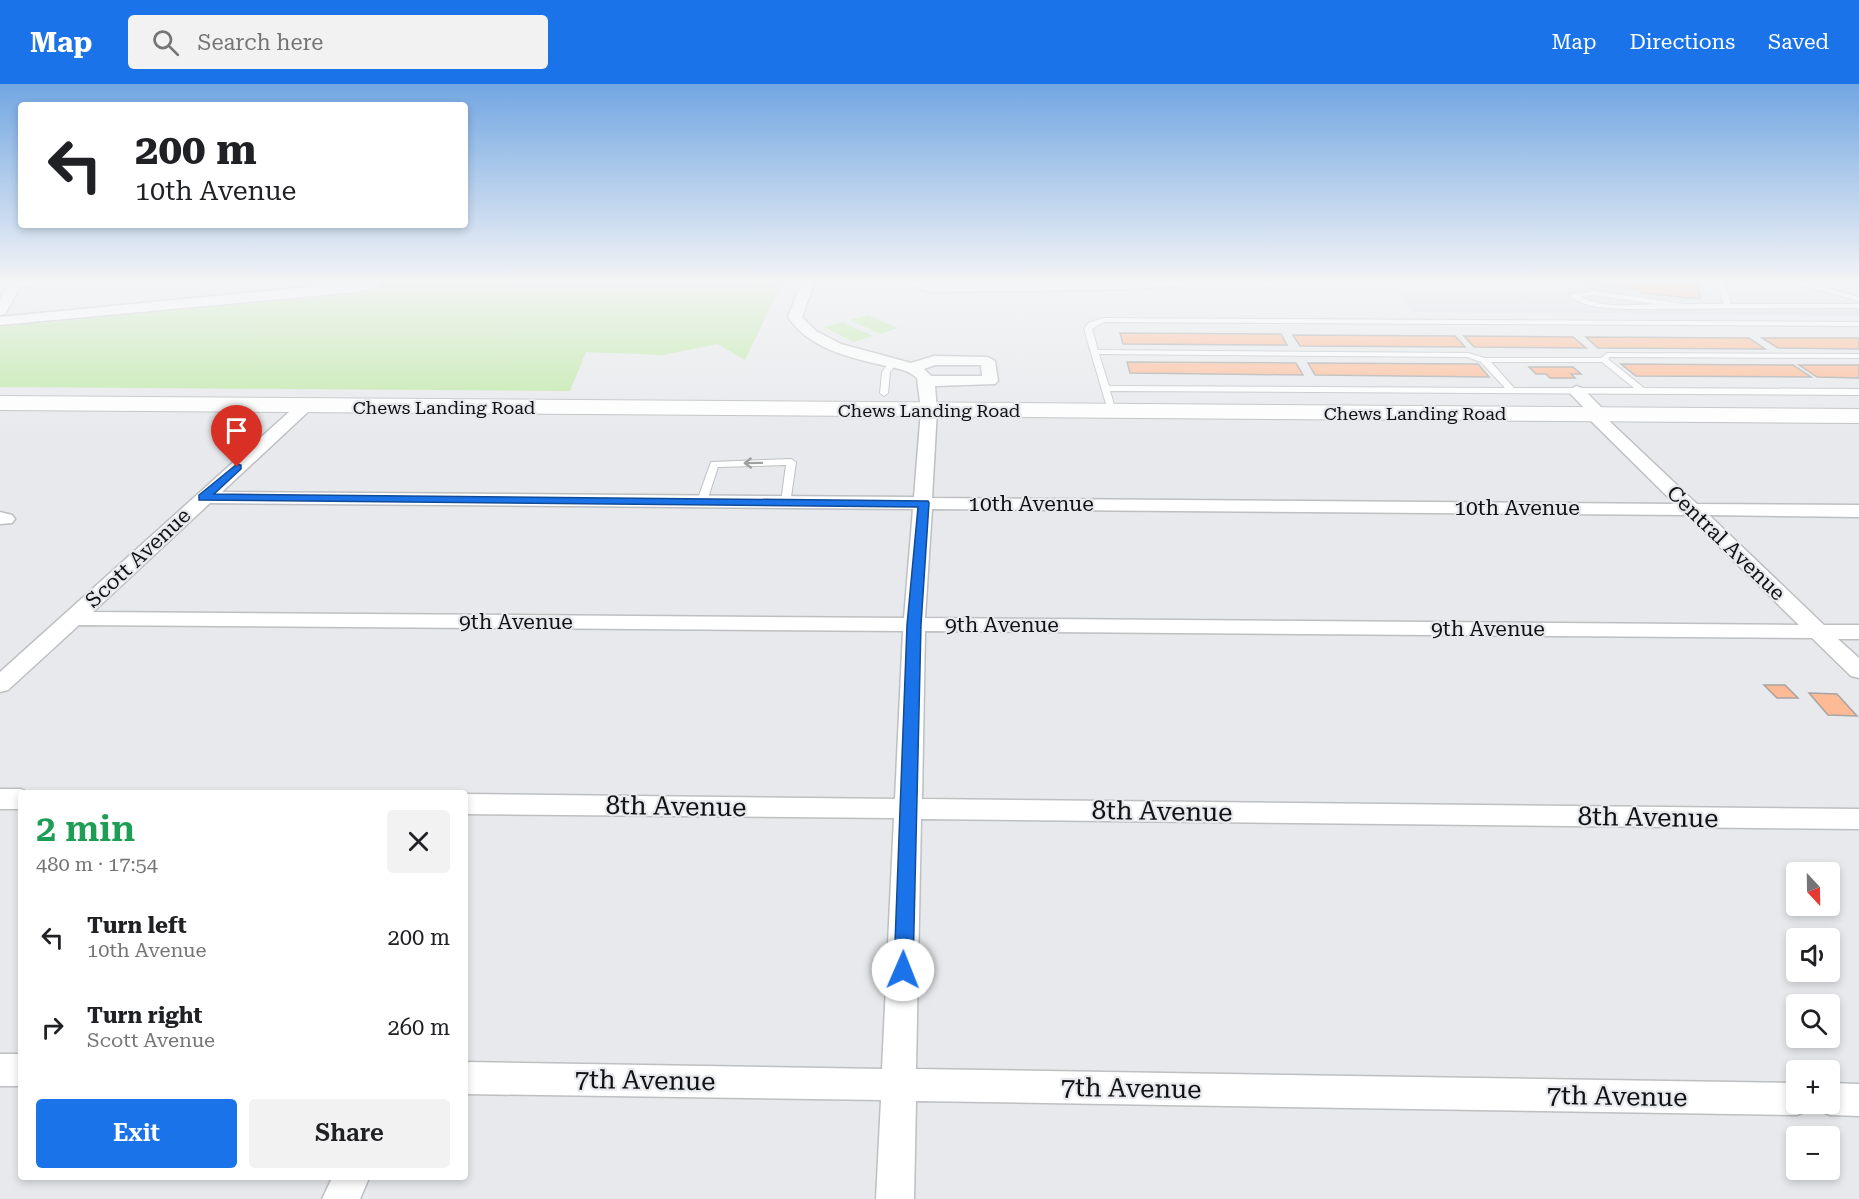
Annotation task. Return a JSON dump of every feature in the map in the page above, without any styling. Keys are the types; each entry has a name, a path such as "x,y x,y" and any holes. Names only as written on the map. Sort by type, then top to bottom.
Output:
{"street":[{"path":"810,333 821,340 868,357 911,368 921,373 926,381 929,410 914,625 895,1199"},
{"path":"911,368 934,360 988,361 990,381 926,381"},
{"name":"Central Avenue","path":"1576,391 1692,510 1859,671"},
{"name":"Chews Landing Road","path":"2,404 929,410 1109,399 1596,414 1859,416"},
{"name":"Scott Avenue","path":"0,685 304,407"},
{"name":"10th Avenue","path":"203,497 1859,511"},
{"name":"9th Avenue","path":"73,618 1859,632"},
{"path":"0,799 18,799"},
{"name":"8th Avenue","path":"468,804 1859,819"},
{"path":"0,1070 18,1070"},
{"name":"7th Avenue","path":"468,1078 1786,1099"},
{"path":"1840,1099 1859,1100"},
{"path":"340,1199 350,1180"}],"lane":[{"path":"1089,333 1109,399 1512,390 1859,392"},
{"path":"1095,352 1468,355 1484,360 1604,360 1642,391"},
{"path":"1604,360 1607,355 1859,357"},
{"path":"1484,360 1512,390"},
{"path":"884,393 886,372 893,363"},
{"path":"702,501 714,464 791,462 786,502"}],"green space":[{"path":"0,333 758,333 745,360 718,344 663,355 586,352 570,391 0,387"},
{"path":"836,333 867,333 873,336 854,342"}],"building":[{"path":"1120,333 1281,334 1287,345 1123,344"},
{"path":"1293,335 1455,336 1465,347 1300,346"},
{"path":"1464,336 1573,337 1586,348 1474,347"},
{"path":"1586,337 1749,338 1765,349 1598,348"},
{"path":"1762,338 1859,338 1859,349 1778,348"},
{"path":"1127,362 1296,363 1303,375 1130,373"},
{"path":"1308,363 1478,364 1489,377 1315,375"},
{"path":"1621,364 1793,365 1811,377 1636,376"},
{"path":"1799,365 1859,365 1859,378 1817,377"},
{"path":"1529,367 1573,367 1581,374 1571,374 1575,378 1550,378 1546,374 1536,374"},
{"path":"1764,685 1785,685 1798,698 1777,698"},
{"path":"1809,693 1837,694 1857,716 1828,715"}],"route":[{"path":"237,467 203,497 924,503 914,625 903,970"}]}
